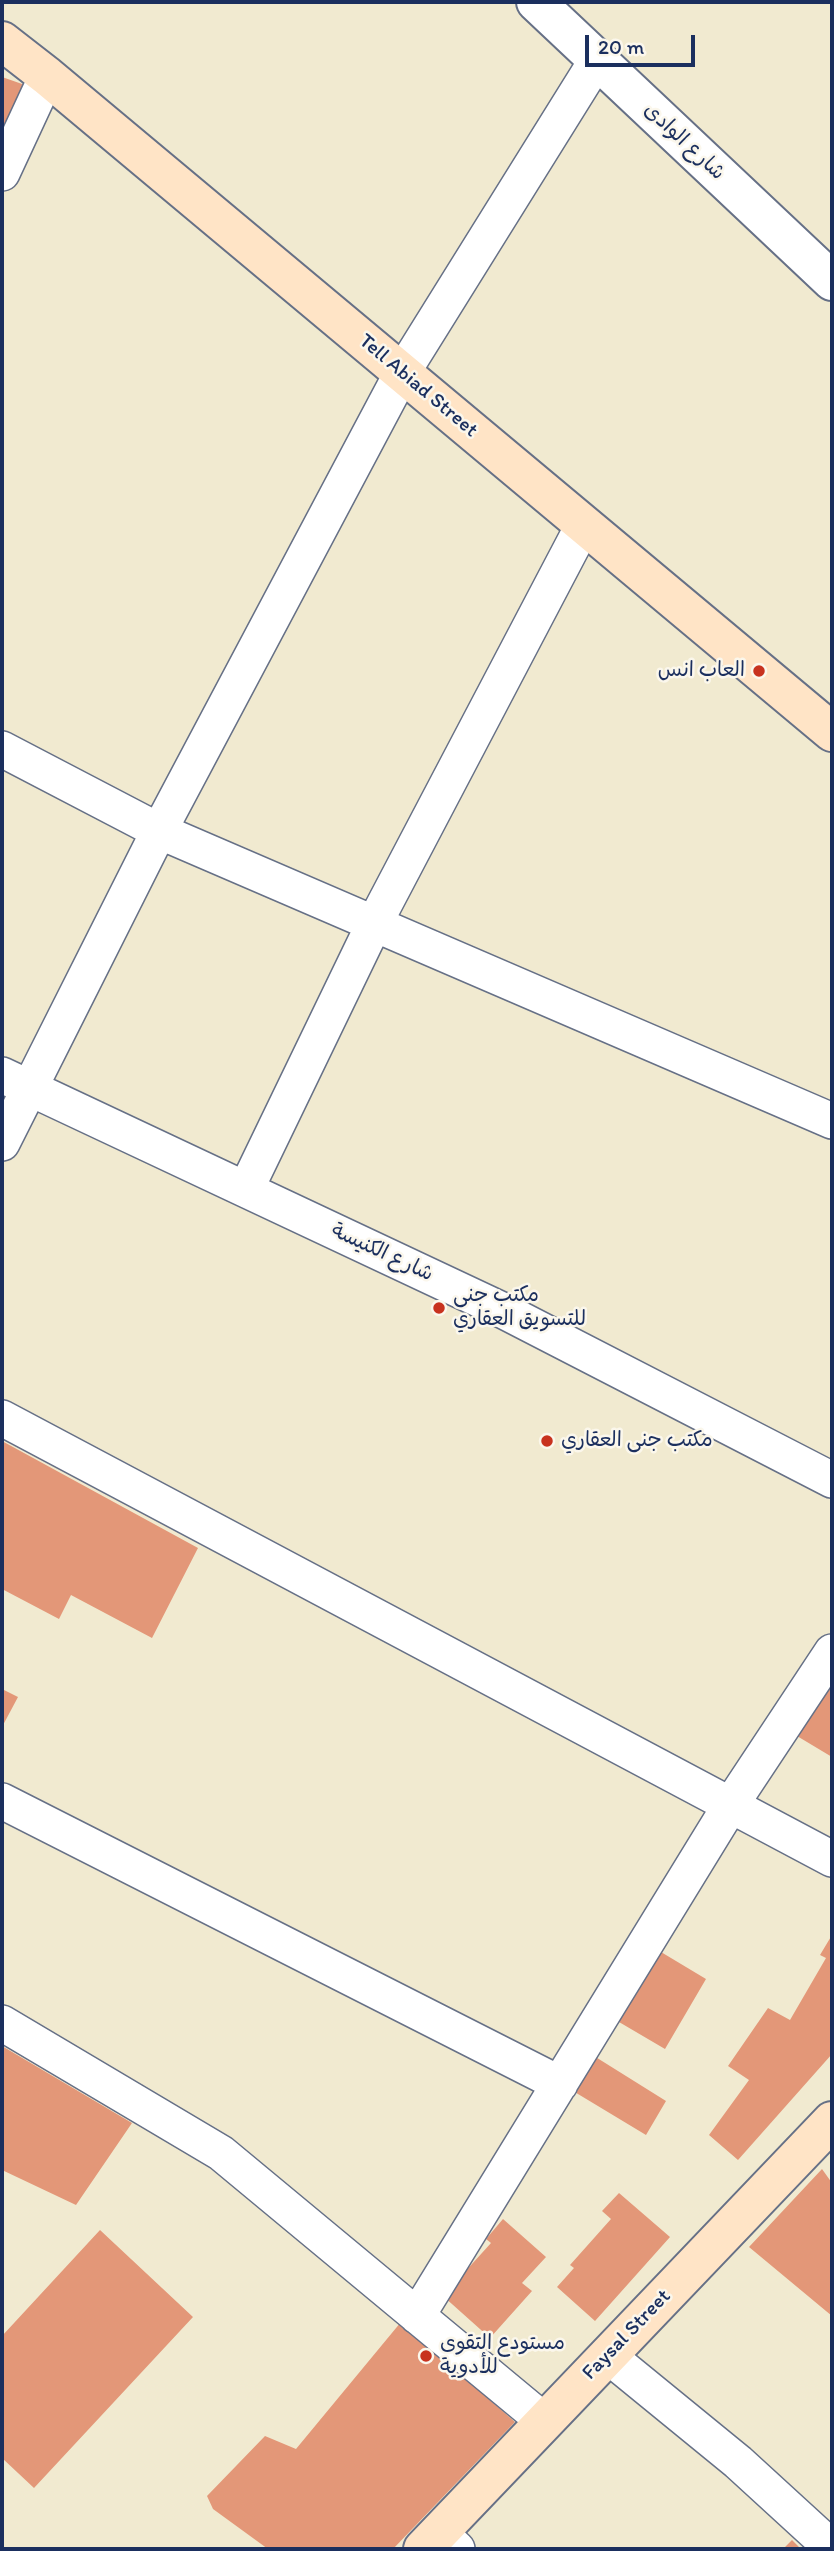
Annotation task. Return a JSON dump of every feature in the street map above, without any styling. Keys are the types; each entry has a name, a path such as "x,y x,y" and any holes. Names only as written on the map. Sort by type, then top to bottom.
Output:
{"main road":[{"name":"Tell Abiad Street","path":"2,41 832,732"},
{"name":"Faysal Street","path":"440,2544 544,2421 607,2355 827,2139"}],"street":[{"name":"شارع الوادى","path":"536,2 832,281"},
{"path":"2,1143 15,1082 159,831 402,373 597,60"},
{"path":"2,173 47,76"},
{"path":"246,1189 374,924 583,524"},
{"path":"2,749 159,831 832,1121"},
{"name":"شارع الكنيسة","path":"15,1082 506,1312 832,1480"},
{"path":"2,1418 832,1859"},
{"path":"417,2316 730,1807 832,1652"},
{"path":"2,1801 560,2084"},
{"path":"2,2023 221,2153 544,2421"},
{"path":"607,2355 738,2462 821,2538"}],"building":[{"path":"2,77 25,85 2,135"},
{"path":"2,1441 198,1548 152,1638 71,1595 59,1619 2,1589"},
{"path":"832,1673 832,1757 792,1733"},
{"path":"2,1689 18,1697 2,1727"},
{"path":"832,1935 832,2054 738,2160 709,2135 749,2080 728,2066 768,2008 790,2020 826,1958 820,1955"},
{"path":"661,1952 706,1979 665,2049 619,2022"},
{"path":"2,2046 132,2123 76,2205 2,2170"},
{"path":"594,2056 666,2101 646,2135 573,2091"},
{"path":"822,2169 832,2183 832,2316 749,2247"},
{"path":"619,2193 670,2237 595,2321 557,2287 574,2268 570,2265 611,2219 602,2211"},
{"path":"503,2219 546,2257 522,2283 532,2291 490,2338 443,2296 491,2243 486,2239"},
{"path":"100,2230 193,2317 34,2488 2,2458 2,2336"},
{"path":"401,2322 515,2422 393,2549 268,2549 213,2509 207,2496 265,2436 296,2449"},
{"path":"792,2540 800,2548 783,2549"}],"place":[{"name":"العاب انس","path":"759,671"},
{"name":"مكتب جنى للتسويق العقاري","path":"439,1308"},
{"name":"مكتب جنى العقاري","path":"547,1441"},
{"name":"مستودع التقوى للأدوية","path":"426,2356"}]}
